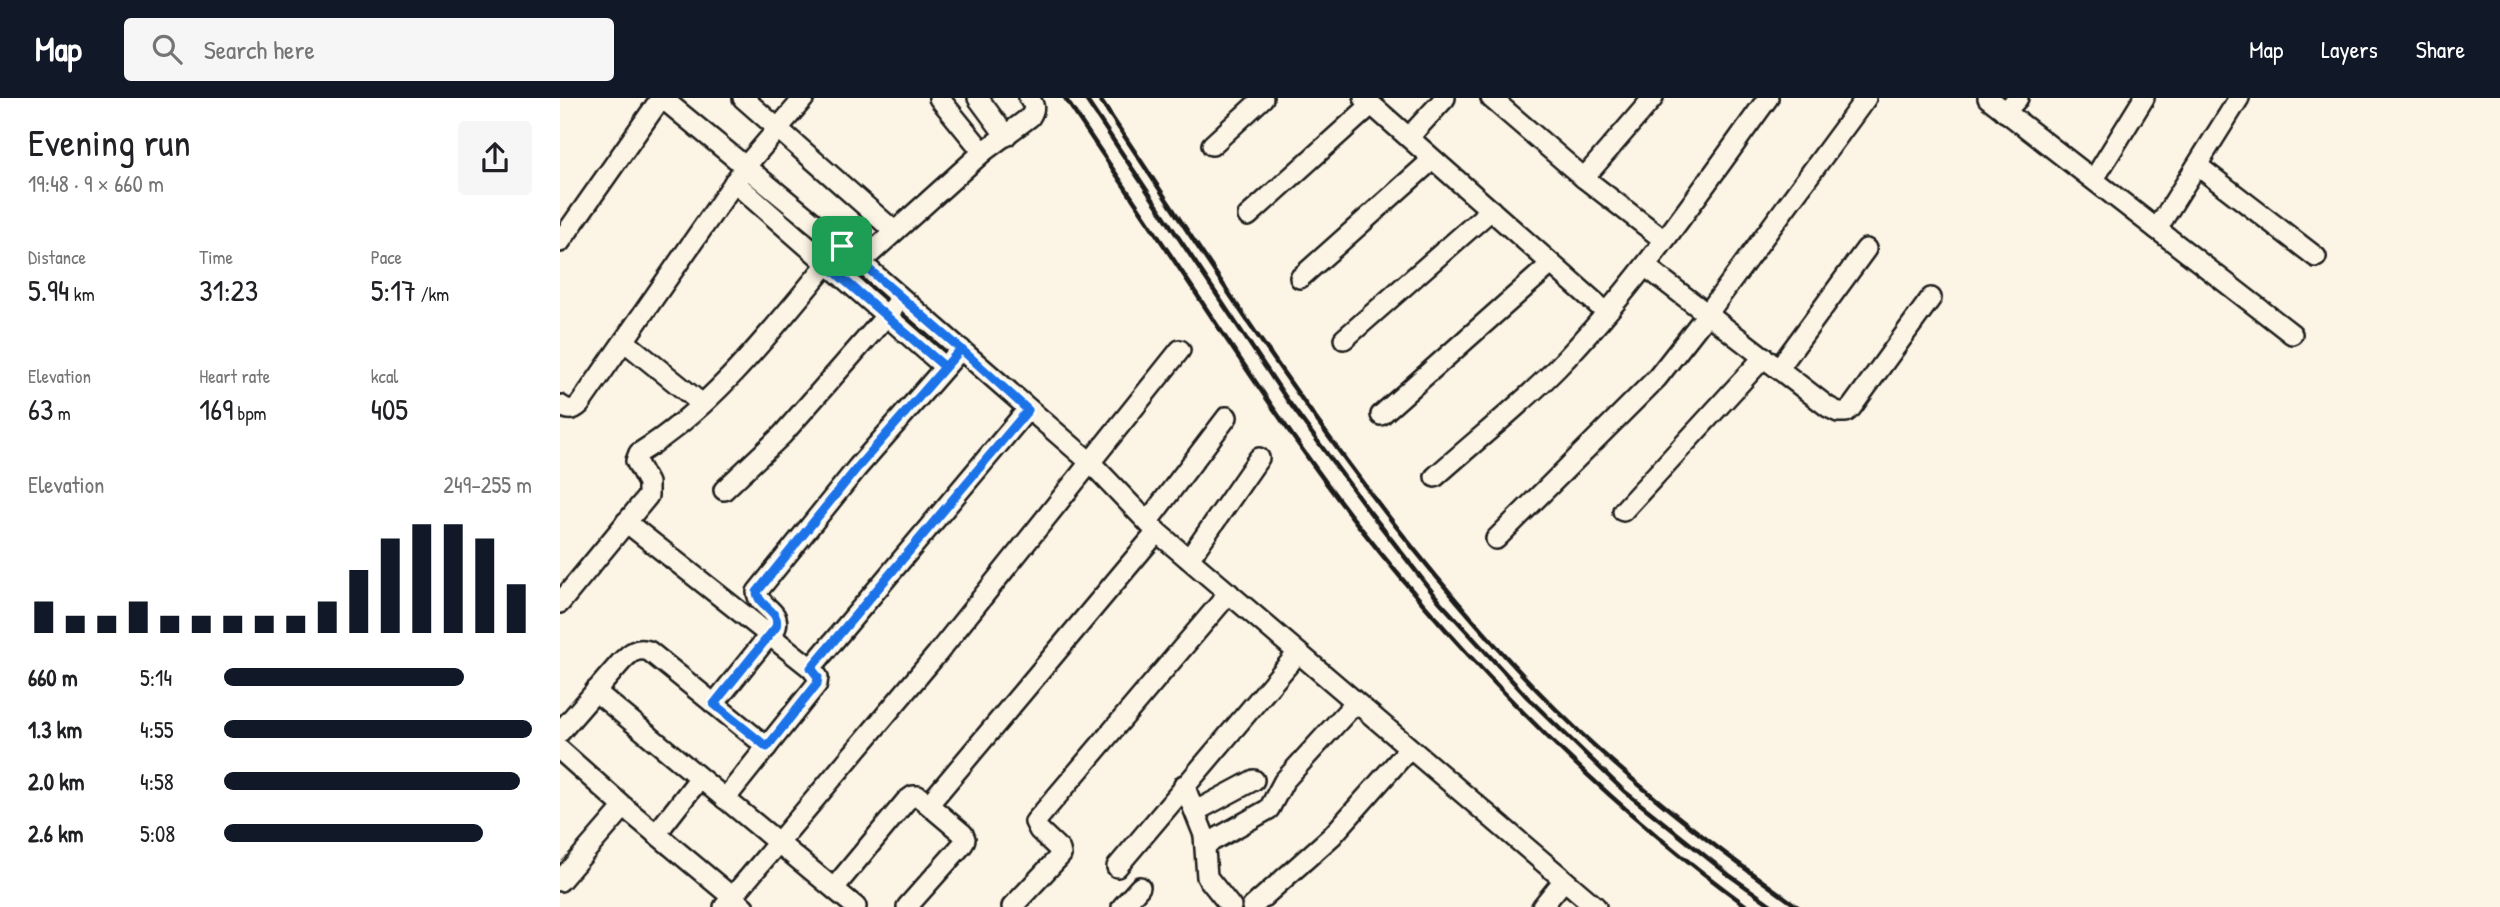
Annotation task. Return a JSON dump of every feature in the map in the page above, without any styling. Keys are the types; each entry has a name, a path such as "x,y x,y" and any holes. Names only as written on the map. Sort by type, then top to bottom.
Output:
{"street":[{"path":"560,242 661,98 827,265 945,367"},
{"path":"743,98 894,231"},
{"path":"560,405 570,410 575,409 739,175 804,98"},
{"path":"939,98 983,152"},
{"path":"978,98 1006,136"},
{"path":"861,262 983,152 1030,117 1035,111 1029,98"},
{"path":"1212,145 1263,98"},
{"path":"1409,137 1445,98"},
{"path":"1491,98 1584,178 1664,240"},
{"path":"1584,178 1653,98"},
{"path":"1435,477 1556,368 1606,312 1645,266 1768,98"},
{"path":"1496,539 1657,378 1866,98"},
{"path":"1988,98 2012,105 2094,179 2292,334"},
{"path":"2094,179 2144,98"},
{"path":"2157,229 2239,98"},
{"path":"1248,216 1367,102 1606,312"},
{"path":"1300,278 1432,160"},
{"path":"2198,166 2316,257"},
{"path":"739,175 861,262 1090,462 1153,527 1189,559 1596,907"},
{"path":"1344,339 1491,210"},
{"path":"560,603 644,502 650,489 637,466 636,457 702,404 782,318 842,246"},
{"path":"1623,512 1771,363 1866,248"},
{"path":"1381,415 1551,264"},
{"path":"1645,266 1838,412 1846,412 1931,298"},
{"path":"724,490 782,435 902,298"},
{"path":"624,341 702,404"},
{"path":"714,704 770,635 778,621 758,600 757,592 857,468 961,349"},
{"path":"767,747 649,651 640,649 631,652 595,691 560,746 624,807 734,904 779,842 937,654 1180,349"},
{"path":"811,668 1028,410"},
{"path":"929,804 1153,527 1227,416"},
{"path":"1189,559 1259,458"},
{"path":"626,522 811,668 818,677 817,684 725,799"},
{"path":"1012,907 1060,855 1058,847 1036,826 1038,818 1229,593"},
{"path":"1117,867 1298,653"},
{"path":"595,691 856,907"},
{"path":"1205,845 1269,809 1284,781 1355,702"},
{"path":"1252,907 1332,836 1409,749"},
{"path":"656,834 699,779"},
{"path":"1195,811 1254,780"},
{"path":"1184,786 1205,845 1207,877 1231,907"},
{"path":"834,888 906,801 918,796 963,834 965,839 907,907"},
{"path":"560,881 624,807"},
{"path":"1542,907 1564,880"},
{"path":"1122,907 1140,887"}],"railway":[{"path":"1065,98 1290,432 1341,503 1402,579 1493,681 1590,777 1694,866 1748,907"},
{"path":"1085,98 1288,401 1440,602 1527,697 1624,791 1729,875 1774,907"},
{"path":"1099,98 1305,403 1415,551 1474,621 1536,689 1629,777 1729,857 1798,907"}],"route":[{"path":"842,246 827,265 945,367 961,349 1028,410 811,668 818,677 817,684 767,747 714,704 776,627 776,616 758,600 757,592 857,468 961,349 842,246"}]}
